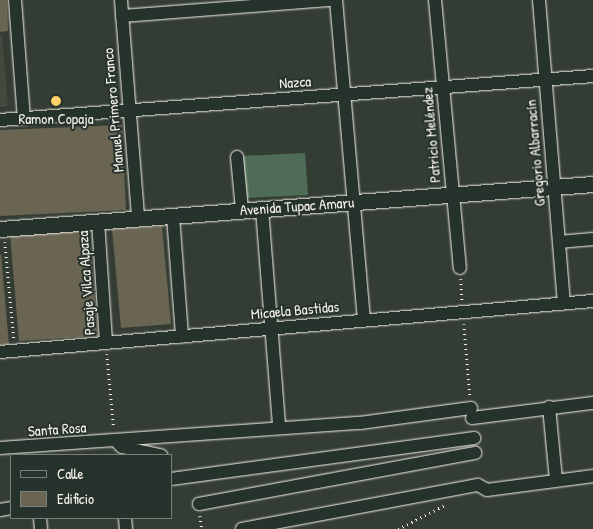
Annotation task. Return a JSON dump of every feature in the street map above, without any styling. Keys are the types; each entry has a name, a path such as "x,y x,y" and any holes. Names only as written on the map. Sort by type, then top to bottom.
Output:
{"street":[{"path":"15,0 24,119"},
{"name":"Manuel Primero Franco","path":"121,0 138,218"},
{"path":"122,16 227,4 332,0"},
{"path":"336,0 364,320"},
{"name":"Patricio Meléndez","path":"435,0 460,268"},
{"name":"Gregorio Albarracín","path":"539,0 564,303"},
{"name":"Nazca","path":"0,120 593,76"},
{"path":"238,157 242,210"},
{"name":"Avenida Tupac Amaru","path":"2,228 593,184"},
{"path":"262,209 279,427"},
{"path":"172,216 182,337"},
{"name":"Pasaje Vilca Alpaza","path":"98,221 106,343"},
{"path":"559,242 593,239"},
{"name":"Micaela Bastidas","path":"0,352 593,300"},
{"name":"Santa Rosa","path":"0,448 116,441 279,427 360,423 593,403"},
{"path":"549,407 556,480"},
{"path":"172,479 474,438"},
{"path":"116,441 122,447 156,454"},
{"path":"199,504 475,453"},
{"path":"242,529 478,485 482,490 593,476"}],"path":[{"path":"2,228 15,351"},
{"path":"460,268 472,413"},
{"path":"106,343 116,441"},
{"path":"398,529 454,499"}],"shaded area":[{"path":"2,35 8,106 0,107 0,36"}],"green space":[{"path":"305,153 308,195 246,198 243,156"}],"building":[{"path":"0,0 7,0 8,31 0,32"},
{"path":"122,125 126,210 0,216 0,130"},
{"path":"162,226 171,324 121,328 112,229"},
{"path":"89,228 98,336 19,341 10,234"},
{"path":"0,255 9,344 0,345"}],"place":[{"name":"Ramon Copaja","path":"56,101"}]}
